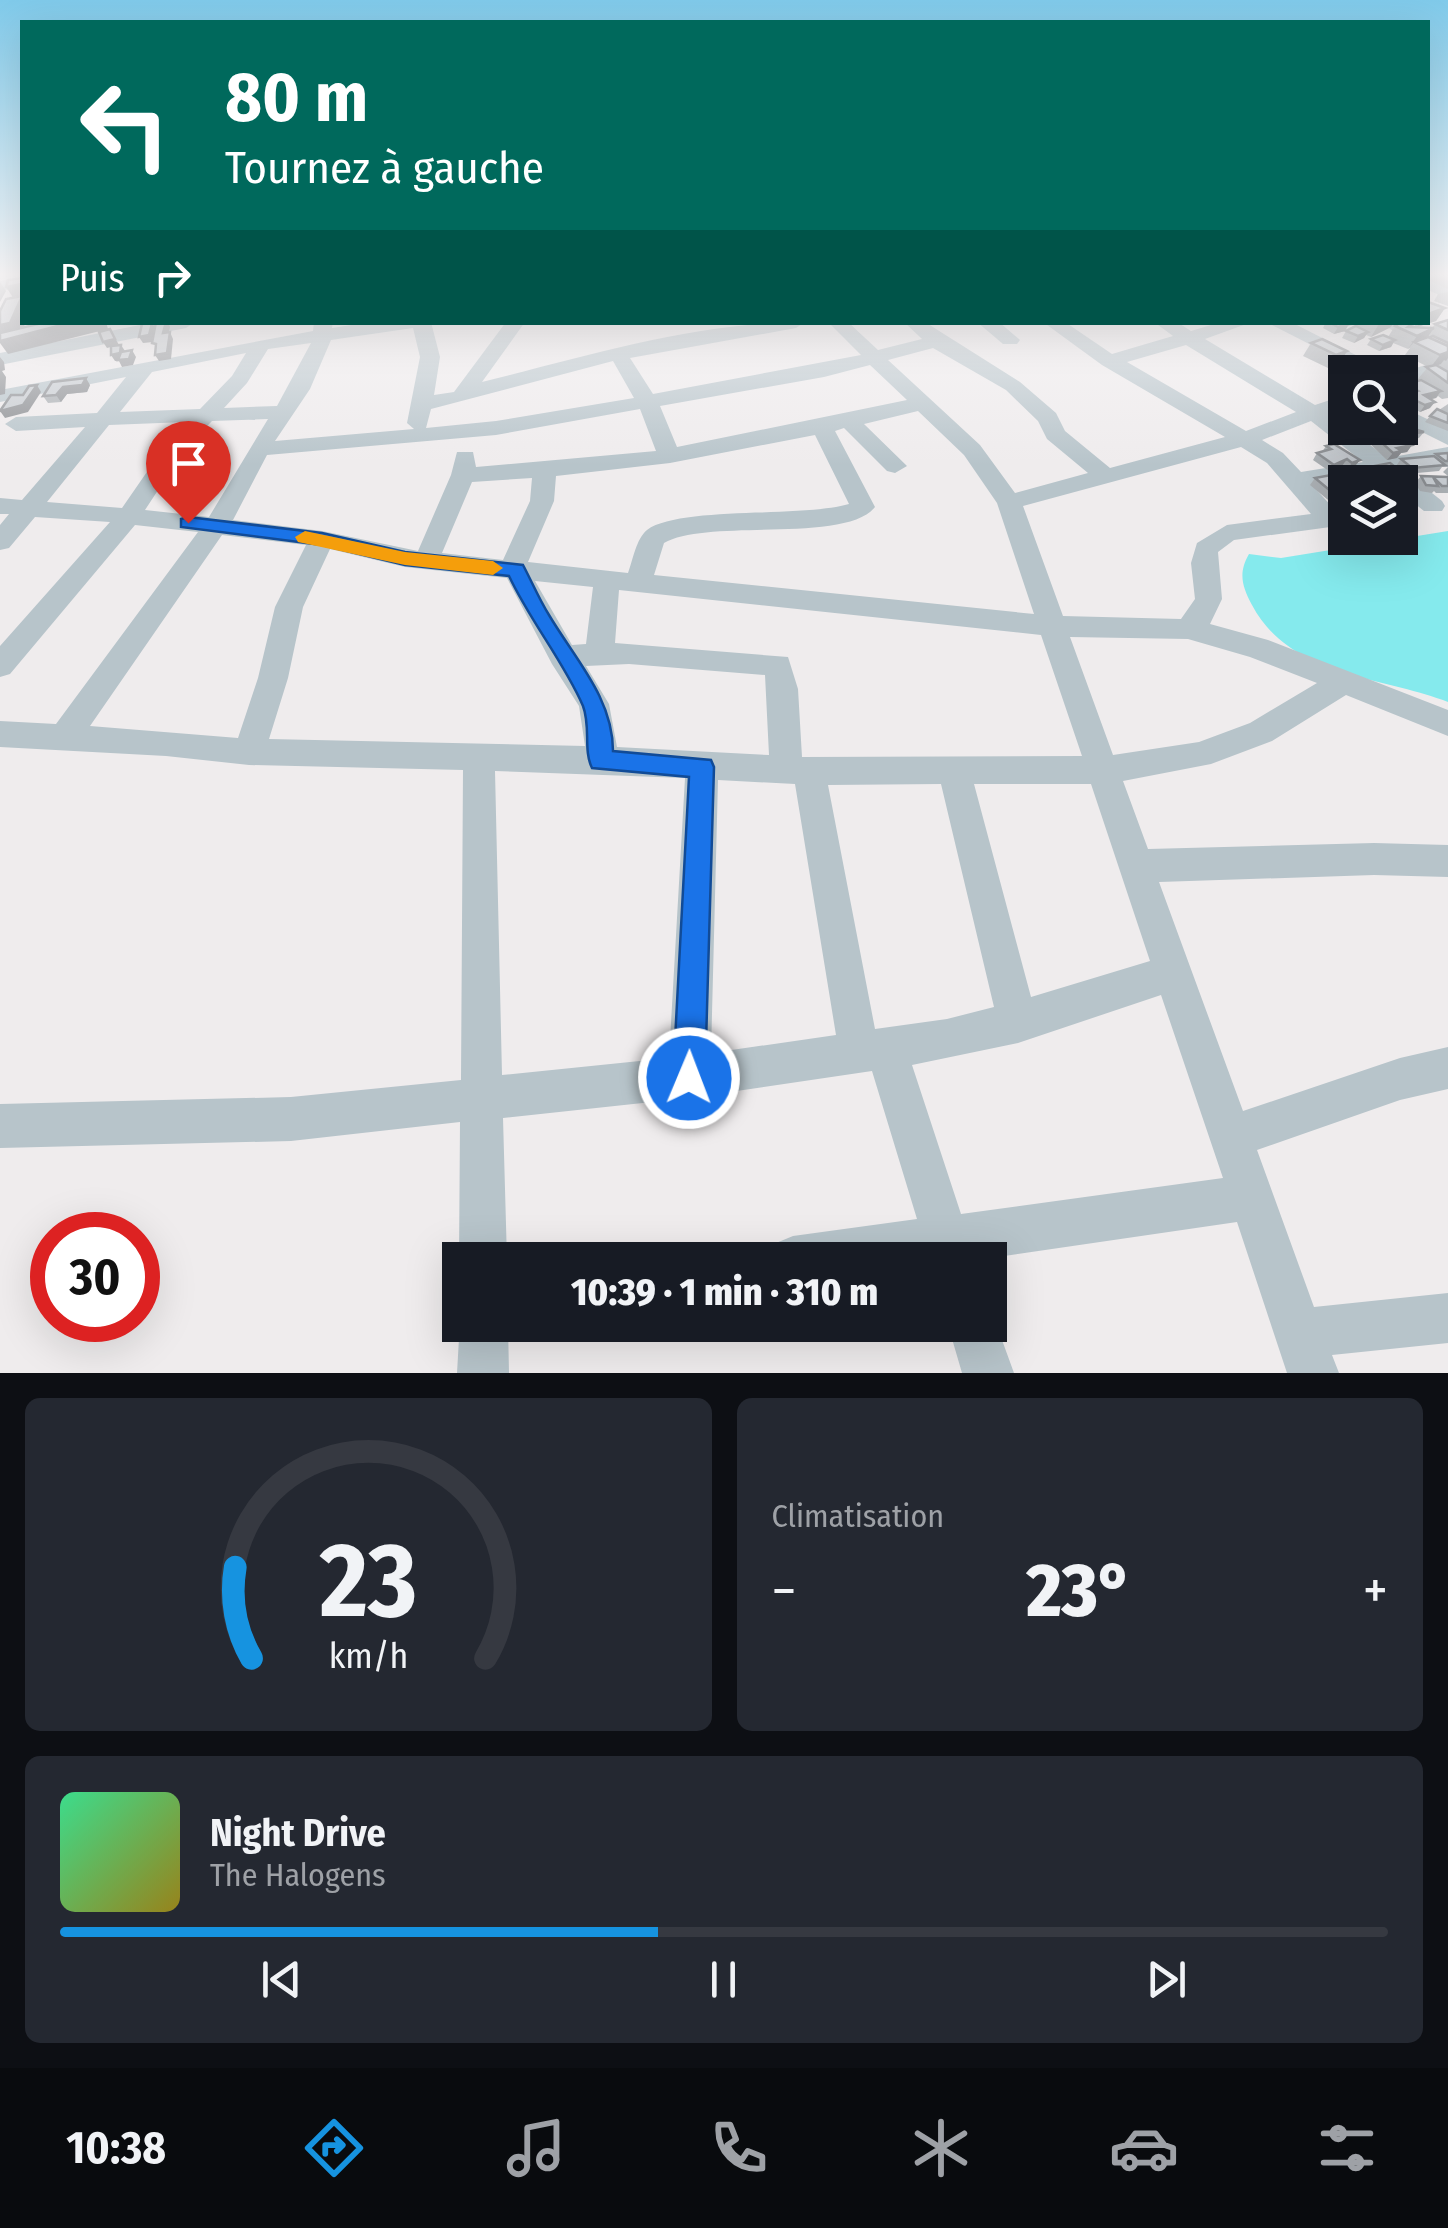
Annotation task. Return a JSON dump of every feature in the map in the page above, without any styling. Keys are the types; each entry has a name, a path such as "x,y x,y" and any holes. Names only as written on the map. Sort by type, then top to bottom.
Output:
{"street":[{"path":"0,358 108,337"},
{"path":"0,396 290,337"},
{"path":"65,736 217,527 258,449 319,350 321,337"},
{"path":"416,436 430,357 423,337"},
{"path":"465,394 476,372 504,337"},
{"path":"625,337 627,352 670,454"},
{"path":"854,337 972,450 1009,502 1106,770 1170,973 1254,1196 1306,1353 1448,1319"},
{"path":"931,337 1013,386 1048,418 1055,434 1103,474"},
{"path":"1006,337 1010,340"},
{"path":"1073,337 1109,362 1275,458 1328,509"},
{"path":"1109,362 1189,337"},
{"path":"1306,337 1344,355"},
{"path":"1418,337 1448,350"},
{"path":"1186,338 1314,414 1378,464 1440,505"},
{"path":"258,449 468,431 648,403 878,358 936,341"},
{"path":"421,404 451,401 627,352 741,342 770,381"},
{"path":"0,666 129,516 155,474 201,416 240,379 261,344"},
{"path":"1418,374 1448,364"},
{"path":"0,542 146,366"},
{"path":"1418,379 1448,388"},
{"path":"8,432 50,386"},
{"path":"463,475 620,464 822,427 923,402"},
{"path":"1009,502 1245,439 1328,409"},
{"path":"8,432 104,419 284,412"},
{"path":"848,421 895,466"},
{"path":"1418,422 1448,438"},
{"path":"638,582 653,538 674,526 756,524 850,513 863,507 822,427"},
{"path":"426,561 463,475 468,431"},
{"path":"1298,480 1448,454"},
{"path":"514,570 542,501 545,470"},
{"path":"0,506 129,516 322,539 426,561 607,580 1051,626 1188,630 1258,648 1345,681 1444,728"},
{"path":"1188,630 1206,614 1210,597 1202,567 1206,548 1228,533 1328,519"},
{"path":"248,752 273,678 289,607 322,539"},
{"path":"514,570 594,704 601,729 600,760"},
{"path":"600,654 607,580"},
{"path":"562,656 700,656 778,665 798,770 872,1050 947,1242"},
{"path":"0,734 248,752 600,760 702,767 954,772 1106,770 1200,755 1261,732 1345,681"},
{"path":"479,759 482,1242"},
{"path":"689,1078 702,767"},
{"path":"954,772 1018,1023"},
{"path":"1135,866 1374,859 1448,862"},
{"path":"0,1126 291,1119 689,1078 1018,1023 1170,973"},
{"path":"1230,1137 1400,1079 1448,1068"},
{"path":"995,1242 1254,1196"},
{"path":"483,1342 483,1373"},
{"path":"978,1342 988,1373"}],"water":[{"path":"1448,531 1448,702 1339,671 1289,647 1269,629 1244,586 1242,573 1249,554 1281,558 1328,550 1328,555 1418,555 1418,536"}],"building":[{"path":"153,337 169,337 167,353 155,355 156,344 152,343"},
{"path":"1388,337 1395,340 1383,345 1371,339"},
{"path":"1428,337 1448,346 1448,352 1440,355 1414,342"},
{"path":"1322,339 1347,351 1336,355 1311,343"},
{"path":"121,345 120,353 111,355 111,346"},
{"path":"132,350 129,359 118,360 121,352"},
{"path":"1436,365 1448,372 1448,383 1426,367"},
{"path":"86,378 82,385 63,387 56,395 43,396 52,382"},
{"path":"1418,381 1441,391 1424,395 1435,402 1425,405 1418,402"},
{"path":"37,385 23,405 0,411 11,395 23,395 29,386"},
{"path":"1437,409 1448,414 1448,423 1430,416"},
{"path":"1336,445 1360,460 1352,463 1347,459 1334,465 1317,453 1331,449 1326,446"},
{"path":"1384,445 1412,445 1397,448 1402,451 1393,453"},
{"path":"1434,456 1445,465 1418,467 1401,459"},
{"path":"1328,476 1328,489 1315,478"},
{"path":"1421,476 1448,477 1448,486 1442,486 1433,477 1438,486 1426,485"}],"slow traffic":[{"path":"305,537 405,558 493,568"}],"route":[{"path":"188,523 322,539 405,558 516,570 538,615 594,704 601,729 600,760 702,767 689,1078"}]}
